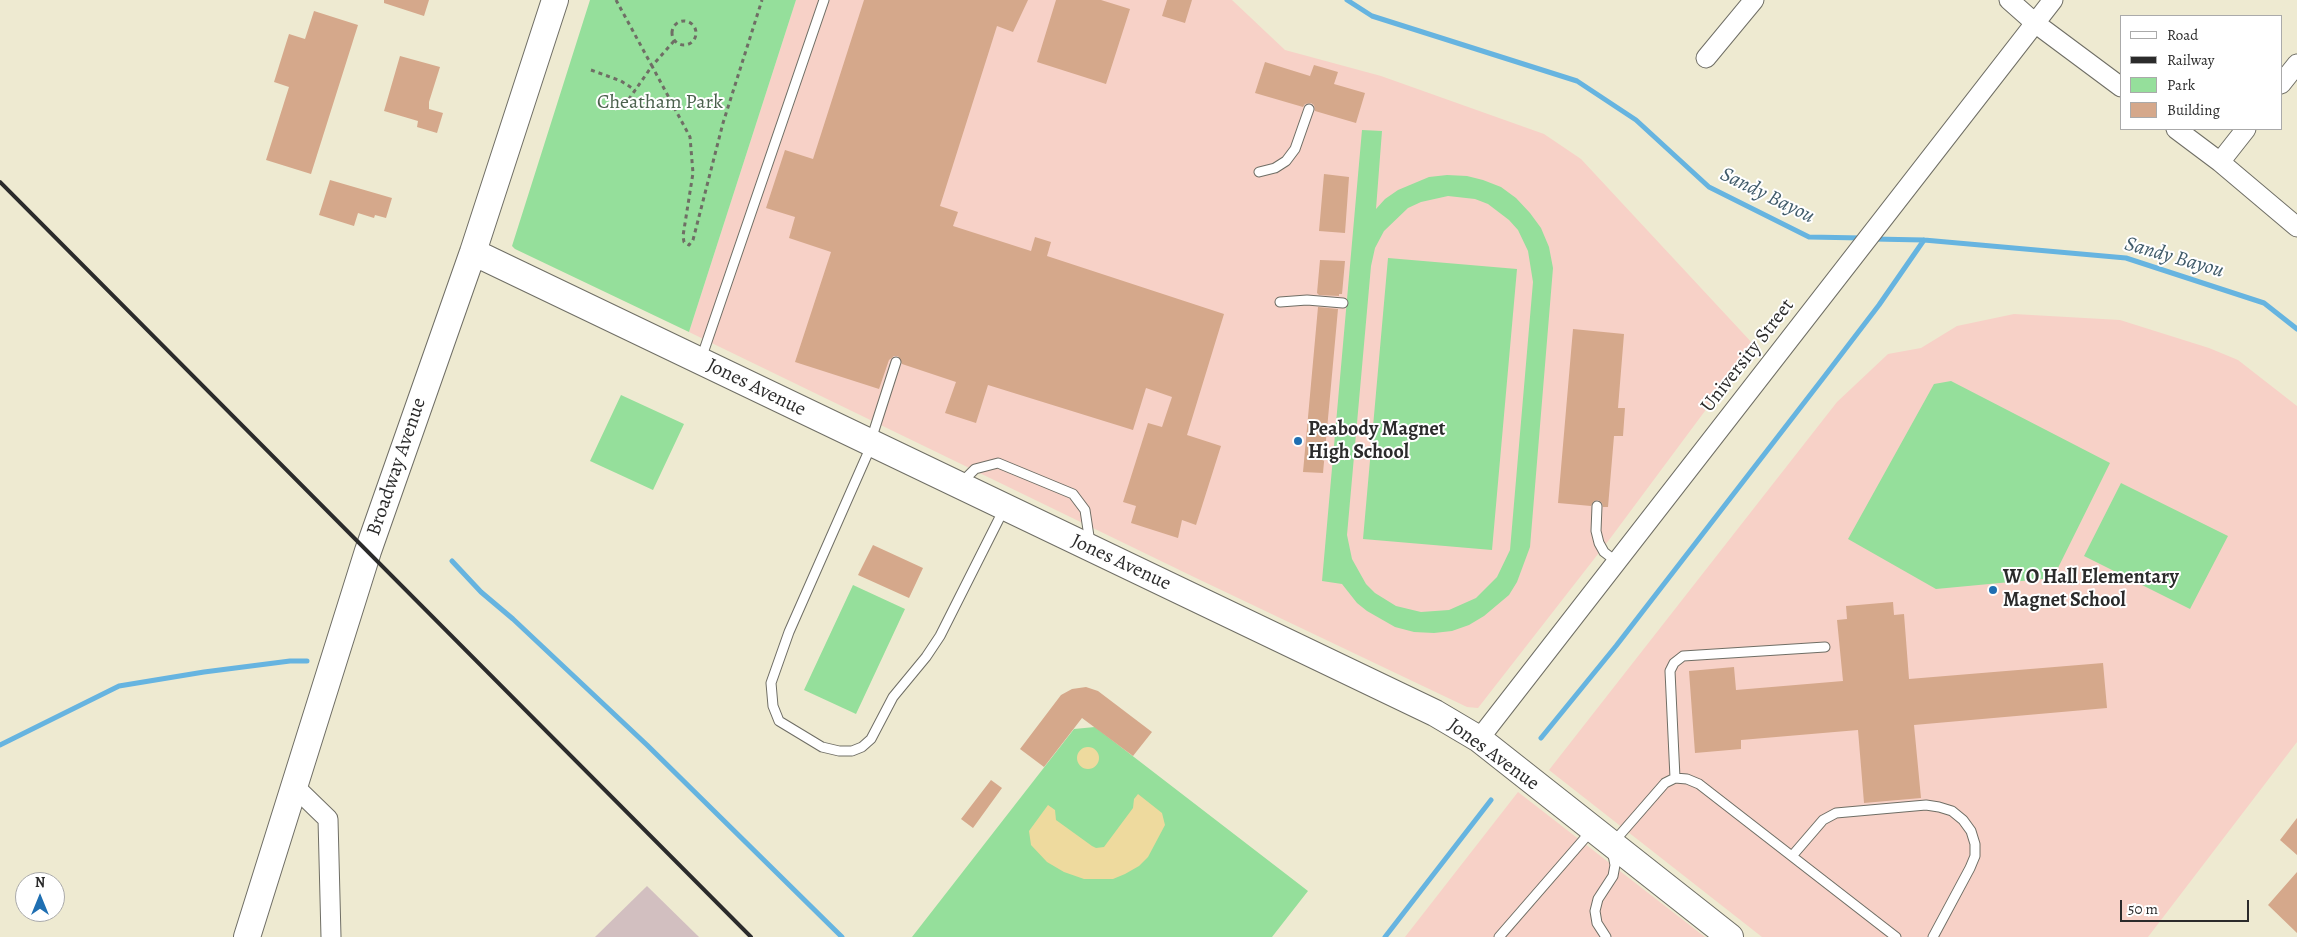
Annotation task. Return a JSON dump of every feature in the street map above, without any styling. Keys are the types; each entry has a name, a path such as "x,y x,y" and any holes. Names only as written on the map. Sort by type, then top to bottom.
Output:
{"street":[{"name":"Broadway Avenue","path":"247,937 368,551 473,252 555,0"},
{"path":"1706,58 1754,0"},
{"path":"2009,0 2035,23 2120,86"},
{"name":"University Street","path":"1479,739 2053,0"},
{"path":"2282,83 2297,64"},
{"path":"2177,130 2220,162 2297,227"},
{"path":"2220,162 2245,130"},
{"name":"Jones Avenue","path":"473,252 1427,709 1479,739 1730,937"},
{"path":"294,787 328,819 331,930 347,937"}],"lane":[{"path":"700,361 824,0"},
{"path":"1259,172 1275,168 1286,161 1295,149 1309,109"},
{"path":"1280,302 1306,300 1343,302"},
{"path":"896,362 872,443 789,632 771,683 773,706 779,721 795,733 822,746 839,751 852,751 862,747 871,739 893,697 926,657 940,636 1005,507"},
{"path":"958,485 975,469 986,464 998,463 1073,494 1085,510 1091,548"},
{"path":"1597,506 1596,531 1598,543 1604,552 1617,562"},
{"path":"1675,778 1670,671 1674,663 1683,656 1825,646"},
{"path":"1499,937 1602,837 1665,783 1675,778 1687,779 1699,784 1896,937"},
{"path":"1792,856 1823,820 1836,813 1926,806 1952,811 1964,820 1971,830 1975,844 1975,856 1933,937"},
{"path":"1602,837 1615,865 1613,876 1598,900 1595,911 1597,923 1606,937"}],"path":[{"path":"616,0 675,106 690,137 693,173 683,236 684,242 689,245 693,240 723,123 762,0"},
{"path":"684,21 694,26 696,34 692,42 681,45 674,41 672,34 676,24 684,21"},
{"path":"622,109 652,66 674,41"},
{"path":"591,70 620,81 636,90"}],"shaded area":[{"name":"Peabody Magnet High School","path":"796,0 1232,0 1285,50 1381,76 1544,134 1581,159 1754,345 1612,536 1478,708 1467,707 689,332"},
{"name":"W O Hall Elementary Magnet School","path":"2014,314 2120,320 2209,348 2238,360 2297,406 2297,742 2148,937 1762,937 1549,770 1837,402 1888,354 1921,348 1957,326"},
{"path":"1518,792 1705,937 1405,937"},
{"path":"647,886 699,937 595,937"}],"green space":[{"name":"Cheatham Park","path":"590,0 796,0 689,332 512,246"},
{"path":"1362,130 1382,131 1376,209 1385,199 1398,190 1429,177 1447,175 1467,176 1501,187 1516,198 1541,228 1549,247 1553,268 1530,547 1517,582 1509,595 1484,616 1469,625 1452,631 1434,633 1414,632 1395,627 1357,603 1342,584 1322,581","holes":["1448,196 1475,199 1488,204 1509,220 1518,230 1528,251 1533,282 1510,550 1497,577 1476,598 1449,610 1421,612 1396,606 1375,593 1366,584 1352,559 1347,535 1371,266 1375,248 1384,231 1408,208 1421,202"]},
{"path":"1388,258 1517,269 1492,550 1363,539"},
{"path":"1951,381 2110,463 2053,578 1936,589 1848,539 1934,384"},
{"path":"621,395 684,424 653,490 590,461"},
{"path":"2121,483 2228,536 2190,609 2084,556"},
{"path":"853,585 905,609 856,714 804,690"},
{"path":"1095,727 1308,891 1272,937 912,937 1074,729"}],"sand":[{"path":"1088,747 1096,750 1099,758 1096,766 1088,769 1080,766 1077,758 1080,750"},
{"path":"1138,794 1162,813 1165,825 1148,857 1139,866 1125,874 1113,879 1084,879 1064,872 1047,862 1031,845 1029,831 1048,805 1055,810 1056,820 1092,846 1096,848 1104,847 1133,808 1134,799"}],"building":[{"path":"384,0 429,0 424,16 384,3"},
{"path":"864,0 1028,0 1013,32 997,26 940,206 958,212 953,226 1031,251 1035,237 1051,242 1047,256 1224,314 1187,435 1221,446 1196,525 1182,520 1178,538 1131,523 1136,506 1123,502 1148,423 1162,427 1172,397 1146,388 1133,430 988,385 976,423 945,413 956,382 902,364 898,356 894,356 889,360 879,389 795,362 831,252 789,238 795,217 766,208 785,150 813,159"},
{"path":"1056,0 1101,0 1130,9 1106,84 1037,62"},
{"path":"1167,0 1192,0 1185,23 1162,16"},
{"path":"314,11 358,25 311,174 266,160 289,87 274,82 289,34 305,39"},
{"path":"400,56 440,67 429,102 429,109 443,113 437,133 417,127 418,121 384,111"},
{"path":"1265,62 1310,76 1314,65 1338,72 1334,84 1365,93 1356,123 1315,111 1314,105 1311,103 1305,104 1303,107 1255,93"},
{"path":"1324,174 1349,177 1345,233 1319,231"},
{"path":"330,180 392,198 386,218 375,215 374,218 358,213 354,226 319,215"},
{"path":"1320,260 1345,261 1342,294 1339,294 1339,296 1319,295 1317,293"},
{"path":"1318,307 1338,309 1323,473 1303,472"},
{"path":"1573,329 1624,334 1618,408 1625,408 1623,436 1614,436 1608,507 1603,507 1602,503 1598,500 1594,501 1591,506 1558,503"},
{"path":"873,545 923,568 909,598 858,575"},
{"name":"W O Hall Elementary Magnet School","path":"1893,602 1894,615 1904,614 1909,679 2103,663 2107,708 1914,725 1921,798 1864,803 1858,730 1741,740 1741,749 1695,753 1689,671 1734,667 1736,690 1843,681 1837,620 1847,619 1846,606"},
{"path":"1086,687 1098,691 1152,732 1133,756 1082,718 1044,767 1020,749 1061,695 1072,689"},
{"path":"991,780 1002,788 973,828 961,819"},
{"path":"2297,818 2297,855 2280,840"},
{"path":"2297,872 2297,933 2268,905"}],"waterway":[{"name":"Sandy Bayou","path":"1347,0 1372,16 1577,81 1636,120 1709,187 1809,237 1862,238"},
{"name":"Sandy Bayou","path":"1873,239 1924,240 2126,258 2264,303 2297,329"},
{"path":"1541,738 1616,646 1824,377 1879,305 1924,240"},
{"path":"452,561 481,592 513,619 647,745 842,937"},
{"path":"0,745 119,686 204,672 290,661 307,661"},
{"path":"1385,937 1491,800"}],"railway":[{"path":"0,182 751,937"}],"place":[{"name":"Peabody Magnet High School","path":"1298,441"},
{"name":"W O Hall Elementary Magnet School","path":"1993,590"}]}
